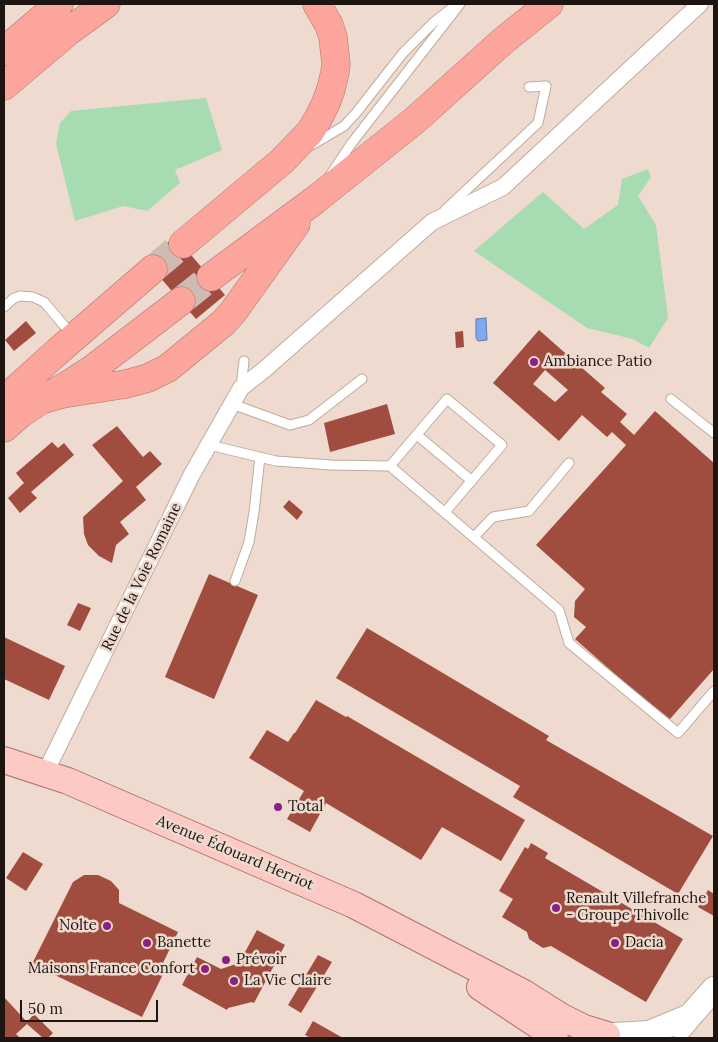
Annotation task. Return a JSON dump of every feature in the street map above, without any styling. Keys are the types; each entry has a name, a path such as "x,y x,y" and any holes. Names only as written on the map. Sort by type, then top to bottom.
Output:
{"highway":[{"path":"4,51 59,4"},
{"path":"4,86 70,31 106,4"},
{"path":"183,244 282,161 310,132 318,119 326,103 335,72 335,51 329,25 317,4"},
{"path":"211,277 315,200 414,121 503,41 549,4"},
{"path":"41,400 62,394 126,384 148,378 168,368 223,323 233,312 315,200"},
{"path":"4,400 153,269"},
{"path":"4,428 20,414 41,400 91,370 180,301"}],"main road":[{"name":"Avenue Édouard Herriot","path":"4,745 58,775 354,904 524,993 562,1017 584,1028 611,1037"},
{"name":"Avenue Édouard Herriot","path":"4,760 58,775"},
{"name":"Avenue Édouard Herriot","path":"399,929 454,970 555,1038"},
{"path":"671,1038 714,989"},
{"path":"611,1037 649,1033 690,1016"}],"street":[{"path":"241,388 432,222 503,186 700,4"},
{"name":"Rue de la Voie Romaine","path":"58,775 191,476 241,388"}],"lane":[{"path":"282,161 344,126 403,53 434,22 459,4"},
{"path":"315,200 351,144 459,4"},
{"path":"432,222 538,123 546,86 530,87"},
{"path":"4,307 14,298 20,296 33,297 44,302 74,337"},
{"path":"241,388 244,361"},
{"path":"232,404 290,425 309,420 362,379"},
{"path":"390,466 447,399 502,445 445,512"},
{"path":"671,399 714,433"},
{"path":"417,435 472,481"},
{"path":"209,445 276,461 331,465 390,466 559,610 568,643 678,733 714,691"},
{"path":"235,581 249,542 260,457"},
{"path":"474,538 493,517 529,511 570,463"}],"green space":[{"path":"206,98 222,150 175,170 180,183 147,211 123,206 75,221 56,144 60,123 71,111"},
{"path":"648,169 651,177 638,196 656,225 668,318 649,348 633,339 587,328 474,251 543,192 584,229 618,205 622,179"}],"water":[{"path":"486,318 487,340 478,341 476,338 476,319"}],"building":[{"path":"175,236 225,295 196,319 146,261"},
{"path":"26,321 36,333 14,351 5,340"},
{"path":"539,330 605,388 601,392 627,414 620,422 634,435 655,411 714,463 714,669 670,719 633,690 575,639 586,627 574,617 575,601 585,589 536,545 626,445 612,432 607,437 582,415 559,441 493,383","holes":["545,370 568,390 555,402 533,384"]},
{"path":"463,331 464,347 456,348 455,332"},
{"path":"387,404 395,434 330,452 324,423"},
{"path":"117,426 143,457 150,451 162,464 136,487 146,500 120,522 129,534 116,545 112,563 99,556 88,545 84,534 83,517 123,481 92,445"},
{"path":"52,442 58,448 64,443 74,455 31,492 37,498 20,513 8,498 24,483 16,473"},
{"path":"289,500 303,512 297,520 283,507"},
{"path":"209,574 258,595 214,699 165,677"},
{"path":"78,603 91,608 80,631 67,625"},
{"path":"367,628 549,736 546,740 713,836 678,894 513,797 520,786 336,678"},
{"path":"4,637 65,666 49,700 4,679"},
{"path":"316,700 347,716 525,820 501,861 442,827 421,860 326,803 310,832 287,819 304,791 249,758 267,730 288,742"},
{"path":"531,843 548,853 545,858 683,939 646,1002 551,946 543,948 529,939 527,932 502,917 513,899 499,891 525,847 528,849"},
{"path":"23,852 43,864 26,891 6,878"},
{"path":"84,875 98,875 111,881 119,890 119,903 178,932 163,963 167,966 142,1017 32,964 73,882"},
{"path":"708,890 714,894 714,916 698,907"},
{"path":"257,930 285,945 254,1003 228,1008 227,1010 182,985 197,957 221,969 238,965"},
{"path":"318,955 332,962 301,1013 288,1005"},
{"path":"4,997 27,1022 34,1014 53,1033 48,1038 43,1038 27,1024 16,1034 20,1038 6,1038 4,1035"},
{"path":"313,1021 343,1038 311,1038 305,1035"}],"tunnel":[{"path":"153,269 183,244"},
{"path":"181,301 211,277"}],"place":[{"name":"Ambiance Patio","path":"534,362"},
{"name":"Total","path":"278,807"},
{"name":"Renault Villefranche - Groupe Thivolle","path":"556,908"},
{"name":"Nolte","path":"107,926"},
{"name":"Banette","path":"147,943"},
{"name":"Dacia","path":"615,943"},
{"name":"Prévoir","path":"226,960"},
{"name":"Maisons France Confort","path":"205,969"},
{"name":"La Vie Claire","path":"234,981"}]}
